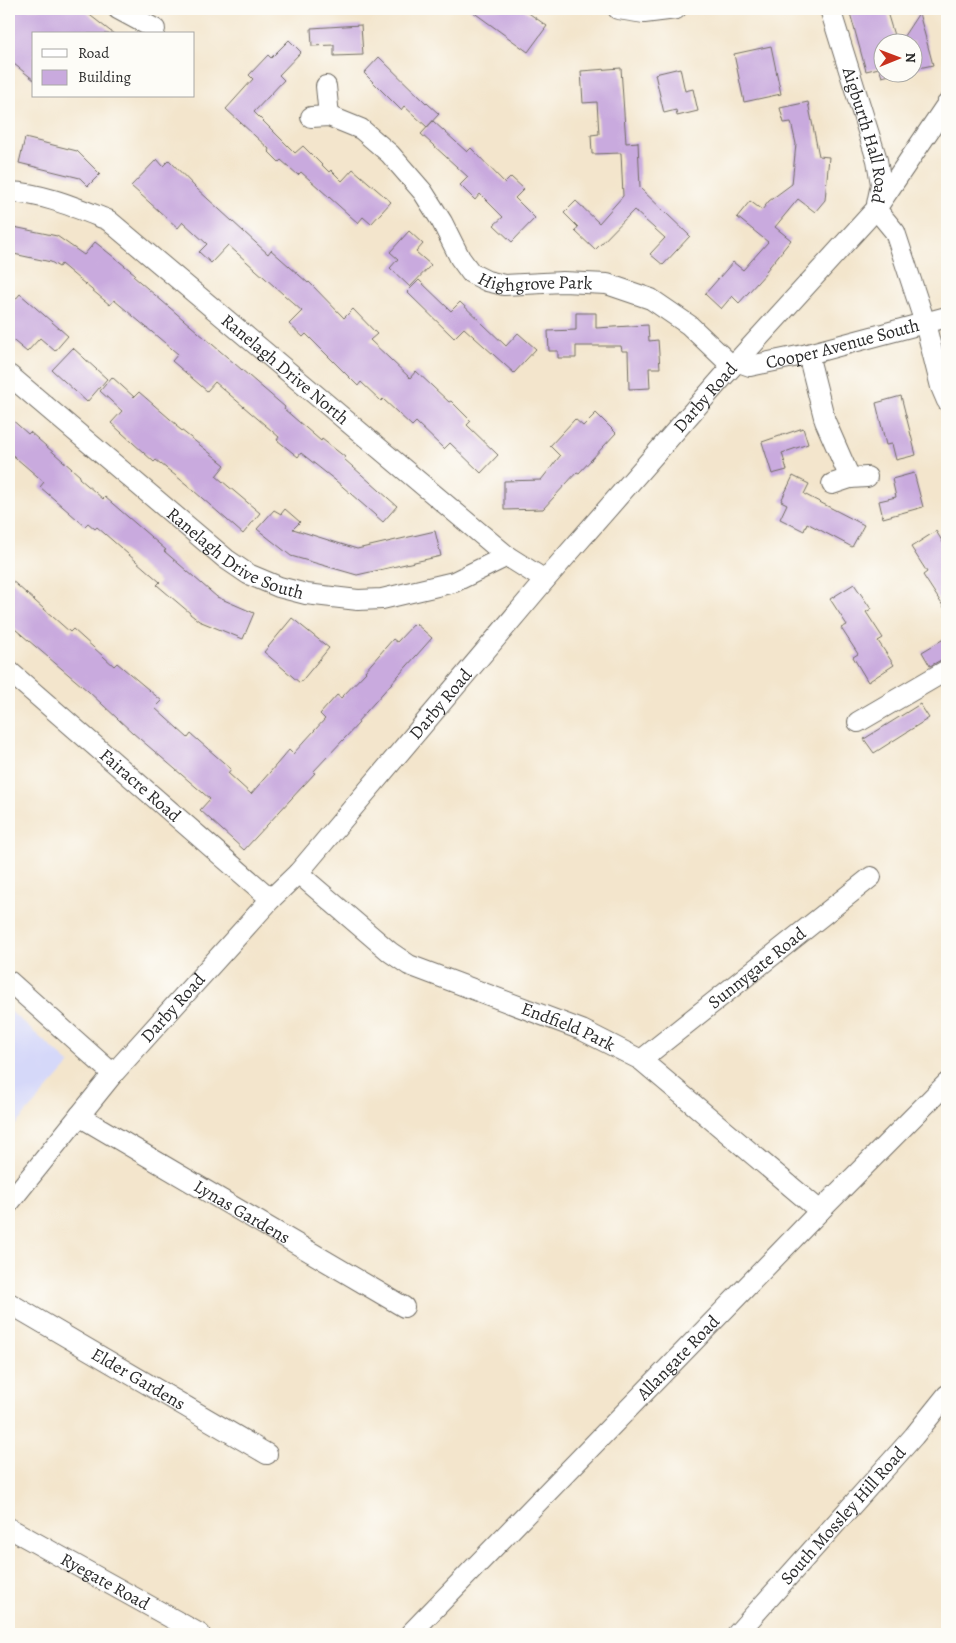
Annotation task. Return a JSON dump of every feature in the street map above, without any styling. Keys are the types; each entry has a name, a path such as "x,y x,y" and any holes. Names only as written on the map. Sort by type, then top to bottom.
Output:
{"street":[{"path":"118,9 155,29"},
{"path":"618,9 644,13 676,9"},
{"name":"Aigburth Hall Road","path":"830,9 877,160 881,184 876,209 895,232 925,323 947,401"},
{"name":"Highgrove Park","path":"326,86 320,116 361,129 390,154 423,192 442,222 460,258 471,273 487,281 504,285 563,282 607,284 651,299 689,325 734,364"},
{"name":"Darby Road","path":"9,1203 113,1074 271,899 298,874 545,580 734,364 876,209 947,104"},
{"name":"Ranelagh Drive North","path":"9,192 34,195 108,220 506,556 545,580"},
{"name":"Cooper Avenue South","path":"734,364 750,366 808,354 947,318"},
{"path":"808,354 825,421 859,478 832,484"},
{"name":"Ranelagh Drive South","path":"9,375 226,559 248,574 280,587 306,594 333,598 358,600 382,598 454,582 506,556"},
{"path":"858,722 947,670"},
{"name":"Fairacre Road","path":"9,671 271,899"},
{"name":"Endfield Park","path":"298,874 409,966 582,1030 642,1060 820,1211"},
{"name":"Sunnygate Road","path":"642,1060 871,877"},
{"path":"9,981 113,1074"},
{"name":"Allangate Road","path":"410,1634 820,1211 947,1083"},
{"name":"Lynas Gardens","path":"79,1116 404,1307"},
{"name":"Elder Gardens","path":"9,1304 267,1454"},
{"name":"South Mossley Hill Road","path":"737,1634 914,1436 947,1395"},
{"name":"Ryegate Road","path":"9,1528 200,1634"}],"shaded area":[{"path":"9,1010 70,1064 9,1132"}],"building":[{"path":"15,9 82,9 111,32 32,32 32,78 9,60 9,17"},
{"path":"469,9 523,9 547,26 528,52"},
{"path":"865,9 886,9 893,32 874,32 874,69 866,71 850,13"},
{"path":"919,13 933,65 924,67 924,32 907,32"},
{"path":"361,25 363,55 334,56 334,45 312,46 311,28"},
{"path":"289,40 301,52 279,75 284,80 254,112 295,153 303,146 329,172 331,170 342,181 353,169 391,202 371,224 363,217 358,223 301,172 298,175 281,160 279,162 268,151 269,149 226,109 253,79 249,75 268,55 271,58"},
{"path":"771,46 781,94 744,102 734,54"},
{"path":"379,57 439,114 427,127 404,106 401,110 364,73"},
{"path":"621,68 626,143 638,142 640,188 690,236 663,265 650,254 665,238 634,210 595,250 575,231 578,227 564,213 576,201 599,223 623,196 621,153 592,154 591,135 599,134 597,102 583,103 581,71"},
{"path":"680,68 685,91 693,89 698,111 677,116 676,110 664,113 655,74"},
{"path":"808,102 819,156 829,157 825,200 815,212 798,199 775,227 791,240 767,272 739,303 732,296 721,309 705,294 733,262 743,270 768,242 737,217 750,201 762,210 769,201 792,184 796,144 791,122 784,123 780,108"},
{"path":"433,121 467,152 471,148 505,183 511,177 524,189 515,198 535,218 512,242 494,225 503,217 480,194 475,200 460,185 468,177 421,134"},
{"path":"25,138 77,151 100,174 88,186 80,178 19,163"},
{"path":"157,159 163,166 169,160 196,188 268,254 271,250 309,282 344,318 353,309 377,334 370,340 410,378 416,371 449,402 451,401 471,421 467,425 498,455 481,473 450,443 444,449 416,422 412,426 361,382 358,386 306,334 303,337 289,324 302,311 228,245 211,263 199,252 207,244 183,222 178,228 131,186"},
{"path":"9,226 57,236 84,255 95,242 135,274 133,276 285,407 284,409 321,441 322,439 345,457 344,459 397,506 383,522 301,453 298,457 277,440 279,437 215,382 207,391 172,361 178,354 114,300 110,305 61,264 59,267 51,262 9,253"},
{"path":"409,231 423,244 416,252 431,265 410,287 390,268 398,259 390,252"},
{"path":"419,280 451,311 460,302 506,346 518,333 536,349 514,373 464,328 454,338 407,292"},
{"path":"20,294 68,336 55,351 40,338 27,352 9,337 9,307"},
{"path":"576,313 596,313 596,328 648,325 649,341 658,340 660,368 649,368 650,388 629,389 628,351 622,351 621,346 576,346 576,358 558,358 558,351 549,351 548,331 576,330"},
{"path":"73,348 107,379 87,402 52,370"},
{"path":"112,377 134,397 139,392 176,426 225,465 216,476 260,513 243,534 186,484 156,460 154,462 111,423 122,411 100,391"},
{"path":"901,396 916,455 896,460 892,444 886,445 876,403"},
{"path":"596,413 616,433 579,473 577,472 543,509 504,510 504,481 541,480 560,456 550,446 575,419 583,426"},
{"path":"9,417 28,434 30,432 80,476 79,478 103,499 105,497 217,597 254,613 243,639 199,621 157,585 160,582 97,527 95,529 88,523 85,526 40,487 44,482 9,452"},
{"path":"803,428 808,444 782,453 787,470 772,474 762,442"},
{"path":"914,473 923,507 883,518 879,501 896,497 892,479"},
{"path":"793,476 809,484 804,494 864,525 852,547 807,523 804,531 780,519 787,504 781,501"},
{"path":"285,509 300,522 293,529 357,549 435,531 441,556 357,575 291,556 257,529 274,510 281,514"},
{"path":"936,531 947,549 947,612 923,575 927,572 911,547"},
{"path":"9,578 70,632 73,629 114,666 117,663 162,701 155,708 188,738 191,734 231,769 228,773 251,794 289,750 293,754 325,719 320,714 337,695 341,698 366,672 393,639 397,642 415,623 432,638 358,721 359,723 313,772 315,773 244,850 200,810 210,799 9,624"},
{"path":"854,584 871,609 866,612 883,638 878,641 894,665 868,682 853,657 858,654 841,628 847,625 830,599"},
{"path":"292,618 329,648 300,683 264,652"},
{"path":"947,637 947,658 930,666 922,652"},
{"path":"920,704 929,718 874,753 864,739"}]}
